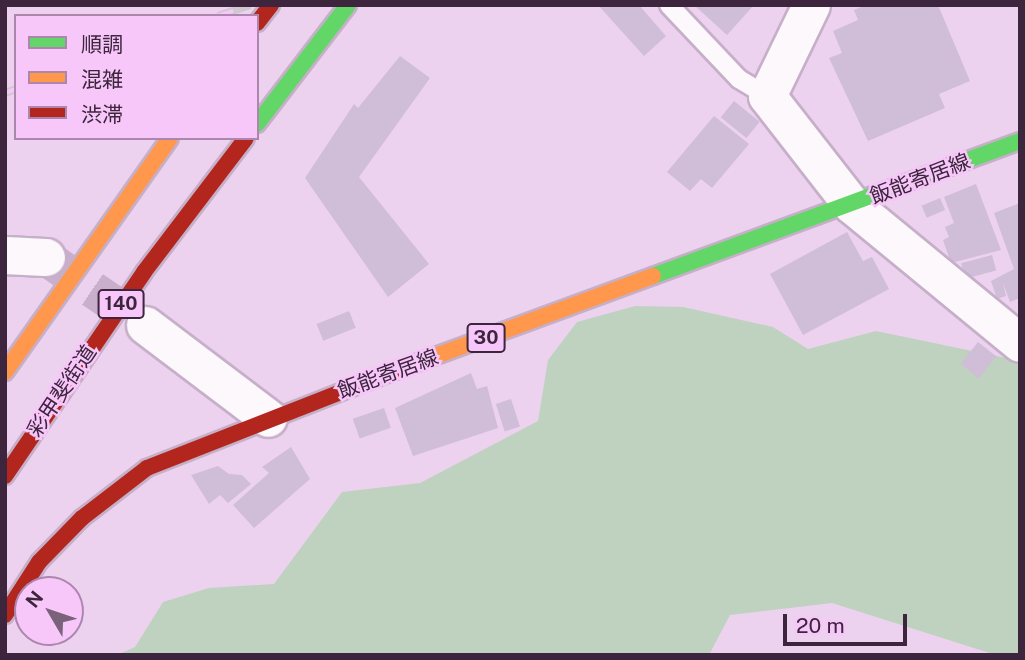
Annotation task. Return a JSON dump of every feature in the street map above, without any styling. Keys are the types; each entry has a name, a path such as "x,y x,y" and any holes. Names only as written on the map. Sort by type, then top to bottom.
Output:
{"main road":[{"path":"259,20 271,5"},
{"path":"259,121 348,5"},
{"name":"140","path":"5,372 169,140"},
{"name":"彩甲斐街道","path":"5,476 144,272 244,140"},
{"name":"飯能寄居線","path":"5,615 39,562 74,527 147,468 268,418 1020,141"}],"street":[{"path":"811,5 767,96 852,205 1020,343"},
{"path":"5,255 46,257"},
{"path":"145,325 268,418"}],"lane":[{"path":"669,5 738,79 767,96"}],"green space":[{"path":"635,306 683,307 773,327 808,349 876,331 1020,361 1020,655 996,655 832,603 730,615 709,655 117,655 135,647 163,602 209,588 274,584 342,492 420,483 538,421 548,360 577,322"}],"building":[{"path":"598,5 639,5 666,36 644,56"},
{"path":"694,5 754,5 727,35"},
{"path":"866,5 938,5 970,81 939,94 945,108 868,141 829,58 842,53 833,31 858,20 854,10"},
{"path":"400,56 430,78 359,177 429,264 388,297 305,178 354,104 358,108"},
{"path":"734,101 760,122 746,138 721,117"},
{"path":"714,116 749,144 712,188 701,179 690,191 667,172"},
{"path":"976,184 1001,250 951,263 943,240 949,237 945,227 954,223 944,197"},
{"path":"940,198 945,210 927,218 922,206"},
{"path":"1020,203 1020,298 1010,302 1003,283 1006,296 997,299 991,281 1014,269 994,213"},
{"path":"847,232 863,261 872,257 889,289 803,335 770,274"},
{"path":"992,255 996,270 965,279 961,263"},
{"path":"349,311 356,328 323,341 317,324"},
{"path":"978,342 996,356 979,378 961,364"},
{"path":"471,373 477,389 487,386 498,428 413,456 395,408"},
{"path":"511,399 520,427 505,432 496,404"},
{"path":"384,408 391,428 360,439 353,419"},
{"path":"291,447 310,479 254,528 233,505 269,473 262,467"},
{"path":"218,466 229,474 242,475 251,484 228,503 220,495 209,504 191,475"}],"tunnel":[{"path":"47,258 144,324"}],"railway":[{"path":"224,14 250,5"},
{"path":"5,93 14,90"}],"traffic: fast":[{"path":"259,121 348,5"},
{"path":"653,276 1020,141"}],"traffic: slow":[{"path":"5,372 169,140"},
{"path":"392,372 653,276"}],"traffic: jam":[{"path":"259,20 271,5"},
{"path":"5,476 144,272 244,140"},
{"path":"5,615 39,562 82,518 147,468 392,372"}]}
